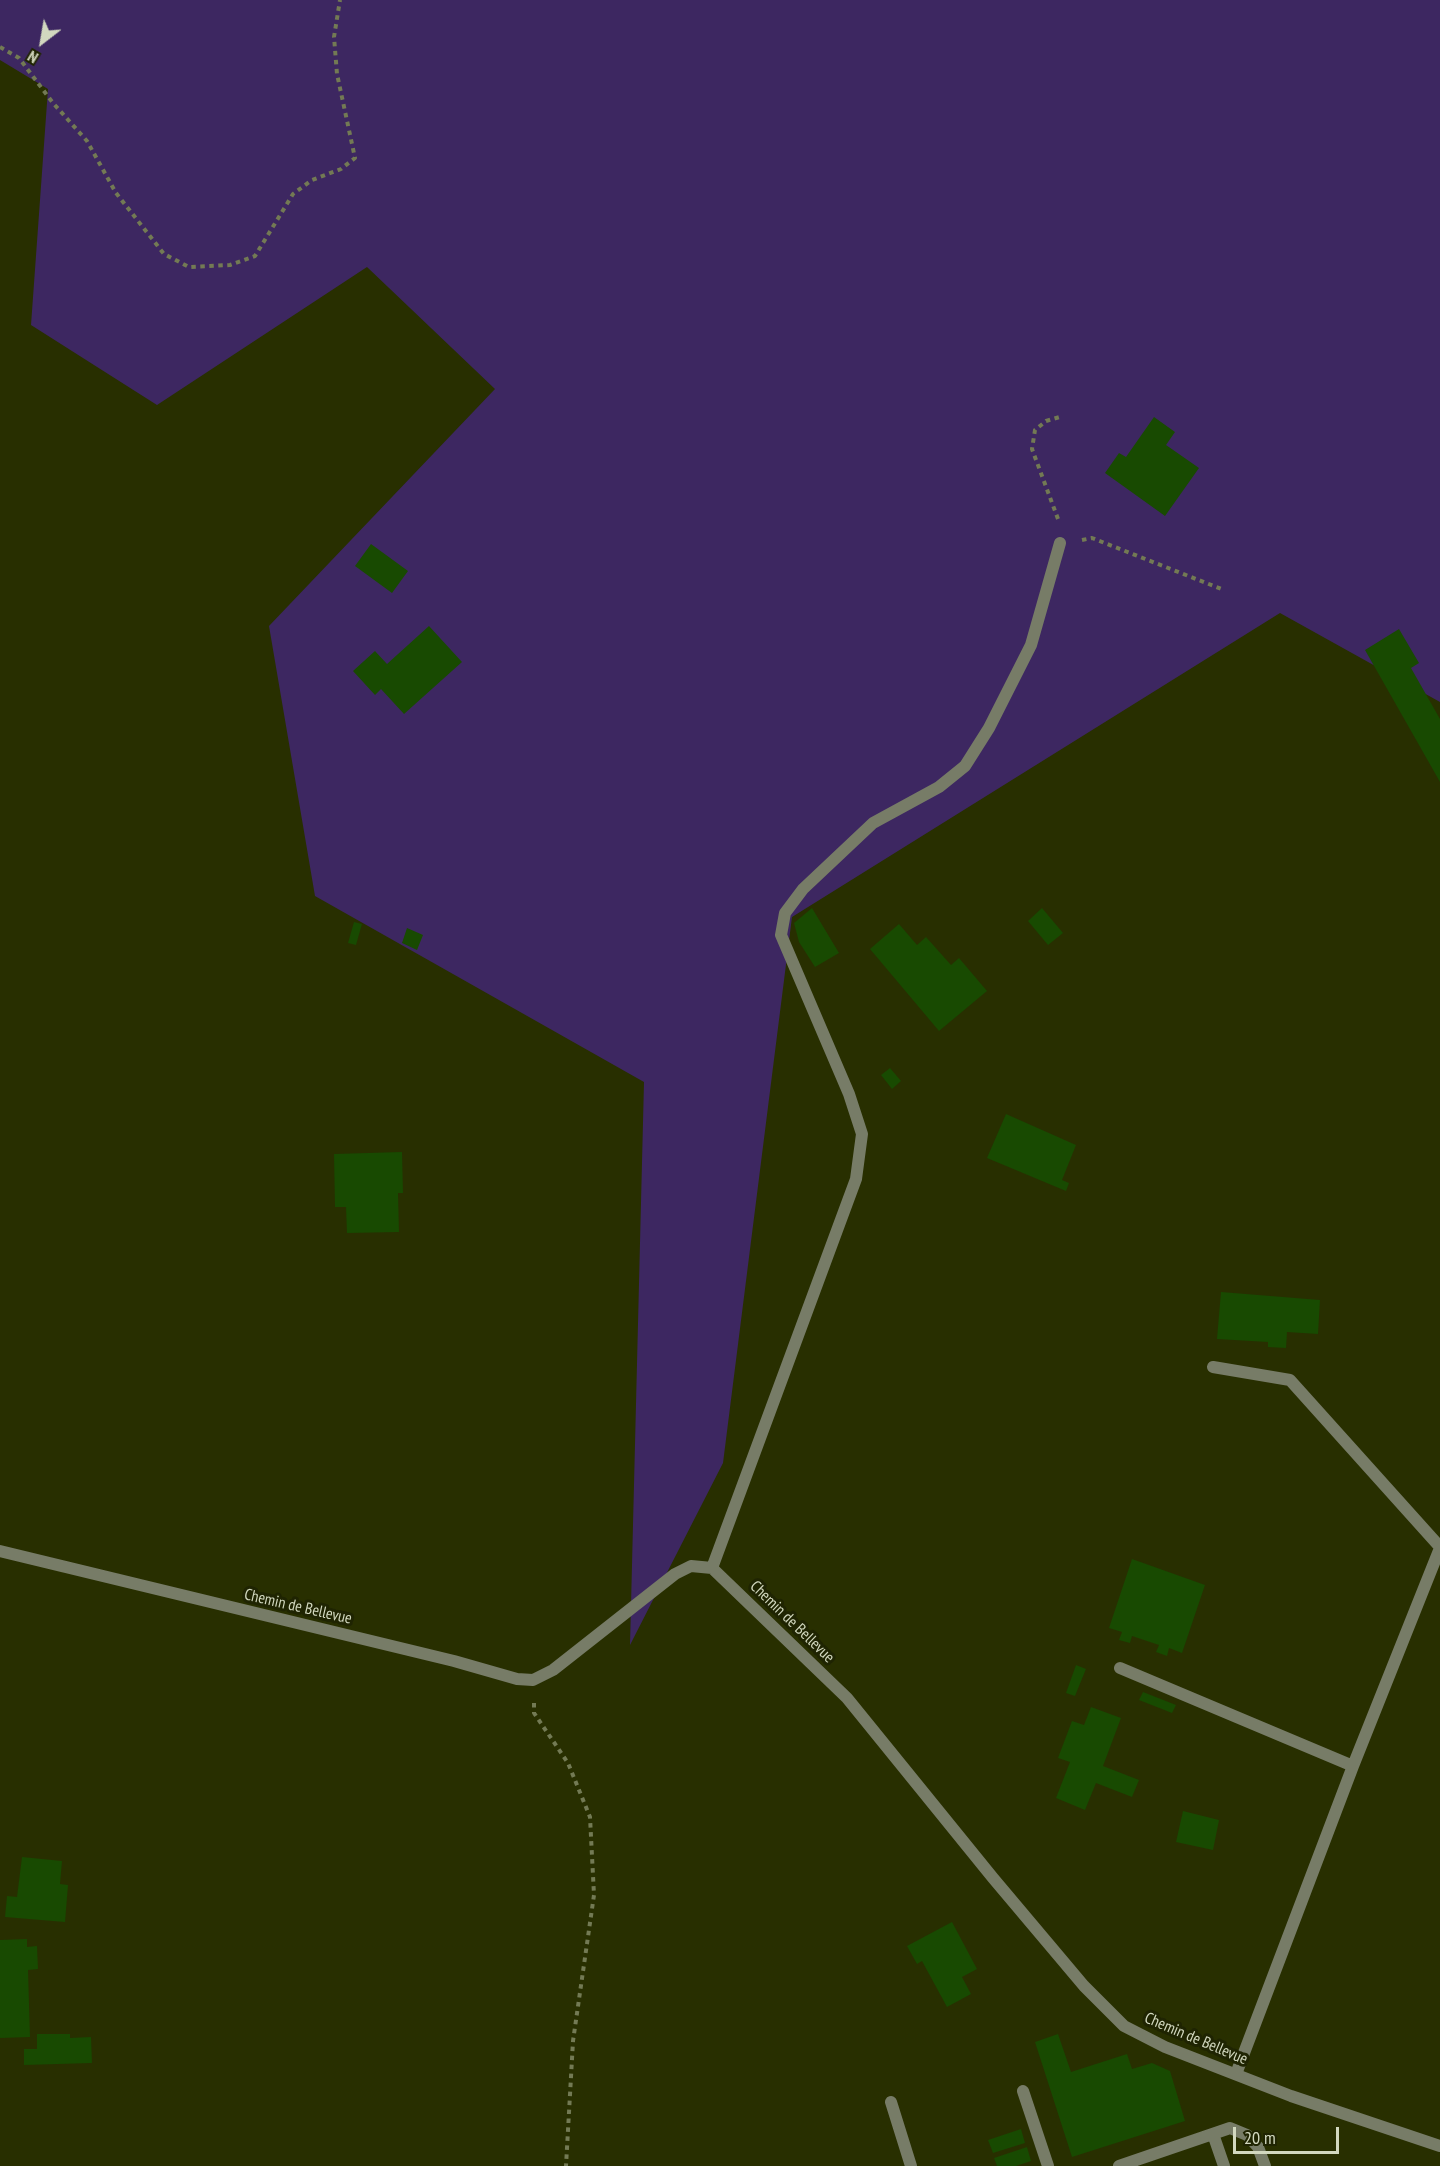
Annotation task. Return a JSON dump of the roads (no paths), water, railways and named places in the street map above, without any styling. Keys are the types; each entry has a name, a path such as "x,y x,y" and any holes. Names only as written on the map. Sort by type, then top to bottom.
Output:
{"street":[{"path":"712,1568 856,1179 862,1134 849,1094 781,935 785,913 803,889 873,823 939,787 964,766 989,728 1031,645 1060,543"},
{"path":"1213,1367 1290,1380 1440,1548 1353,1766 1236,2074"},
{"name":"Chemin de Bellevue","path":"0,1551 454,1661 517,1679 533,1680 554,1671 675,1574 691,1566 712,1568 847,1698 1084,1986 1124,2026 1165,2047 1291,2096 1440,2146"},
{"path":"1120,1668 1353,1766"},
{"path":"1023,2091 1048,2166"},
{"path":"891,2102 911,2166"},
{"path":"1119,2166 1141,2163 1230,2128 1247,2135 1258,2147 1266,2166"},
{"path":"1214,2134 1224,2166"}]}
